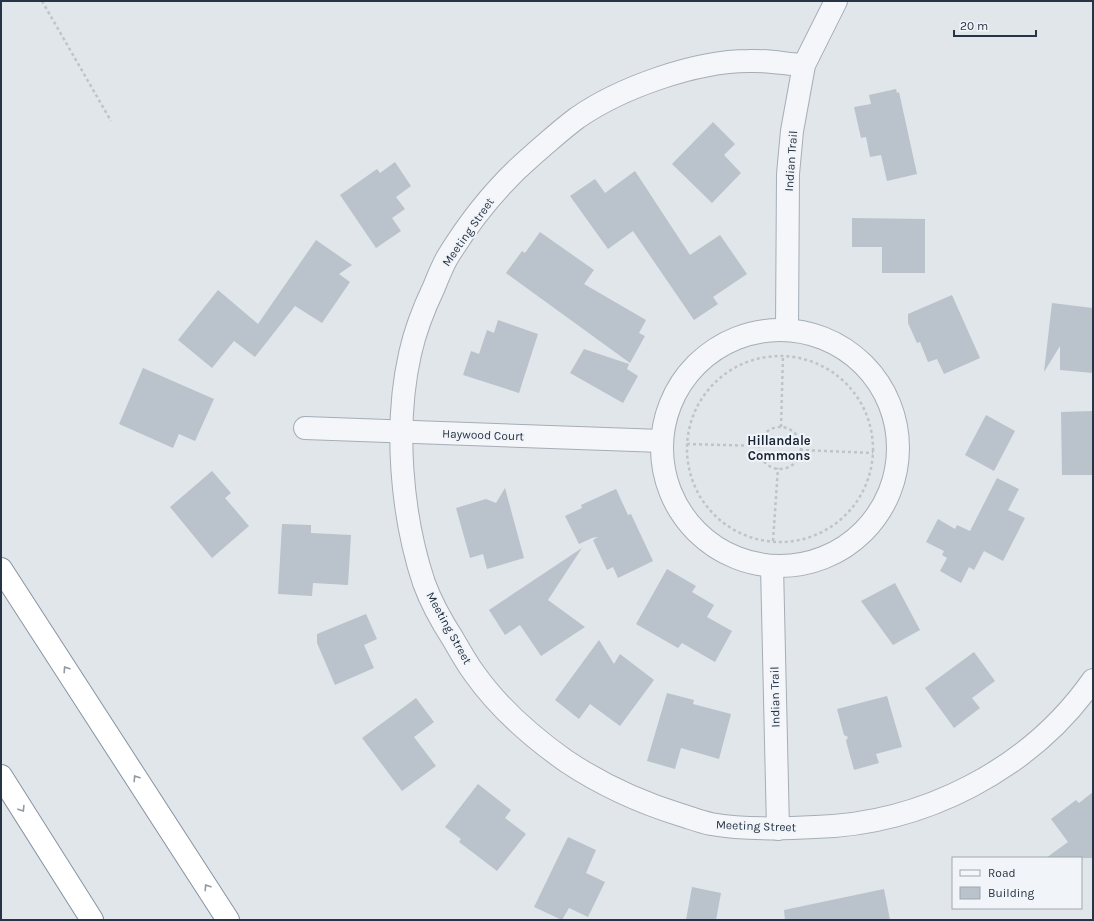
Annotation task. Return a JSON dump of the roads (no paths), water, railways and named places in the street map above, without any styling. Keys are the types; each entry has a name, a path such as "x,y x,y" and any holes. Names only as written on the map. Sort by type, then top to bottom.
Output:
{"highway":[{"path":"1,569 228,920"},
{"path":"1,776 92,920"}],"street":[{"name":"Indian Trail","path":"787,329 788,174 792,131 804,65 836,1"},
{"name":"Meeting Street","path":"804,65 750,60 716,64 648,82 579,117 517,168 482,209 446,259 424,308 409,358 403,391 402,432 404,489 413,542 425,585 444,625 475,675 503,708 549,749 593,779 648,805 710,824 778,829 840,827 904,814 950,797 995,773 1035,744 1078,701 1093,680"},
{"path":"787,329 812,333 837,344 859,359 872,374 889,403 897,428 898,455 894,481 883,506 867,527 848,545 824,558 805,563 772,566 746,561 728,554 700,536 683,516 671,493 664,467 662,441 666,415 676,390 692,368 711,351 734,338 760,330 787,329"},
{"name":"Haywood Court","path":"305,428 662,441"},
{"name":"Indian Trail","path":"772,566 778,829"}],"district":[{"name":"Hillandale Commons","path":"779,448"}]}
